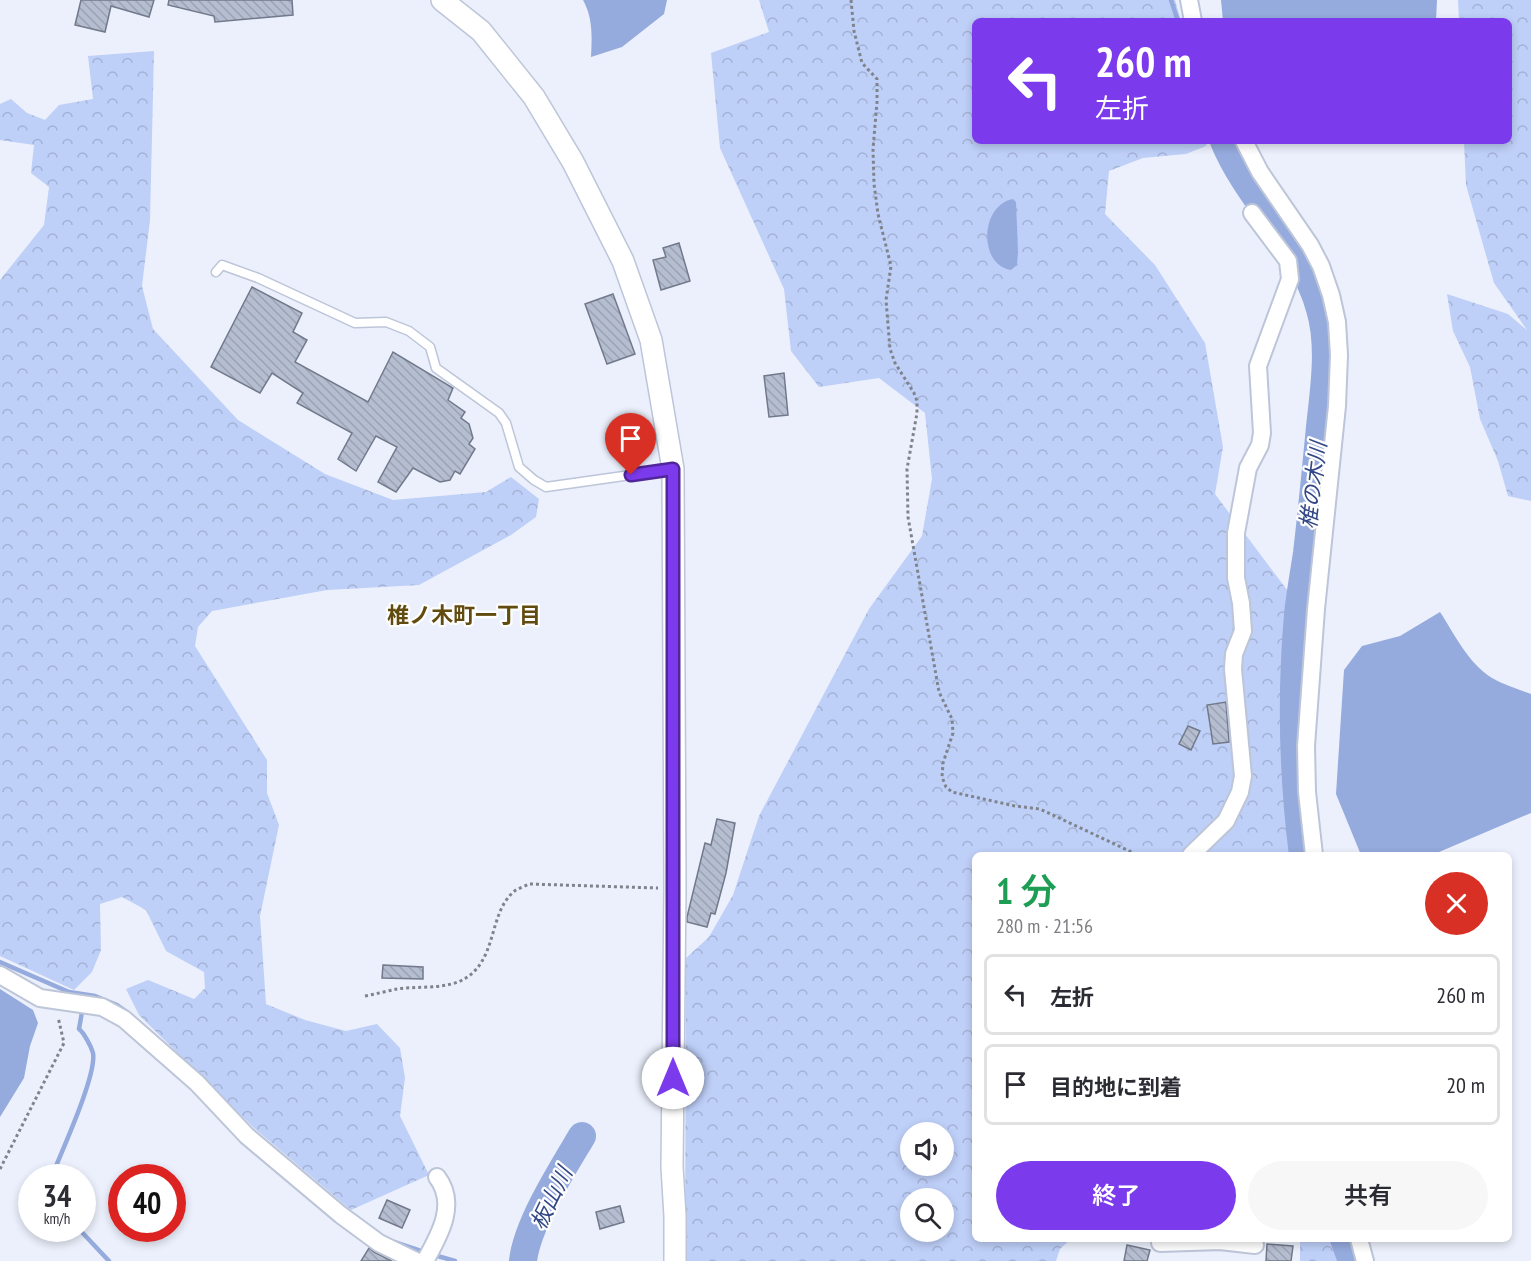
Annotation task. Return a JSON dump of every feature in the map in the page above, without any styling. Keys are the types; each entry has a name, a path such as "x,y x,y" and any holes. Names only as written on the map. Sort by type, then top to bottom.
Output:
{"street":[{"path":"442,0 481,31 534,97 573,162 623,261 651,340 673,469 675,888 672,1167 675,1261"},
{"path":"1189,0 1192,18"},
{"path":"1246,144 1260,172 1310,245 1321,266 1337,321 1338,384 1317,599 1306,746 1307,792 1314,852"},
{"path":"1194,852 1226,821 1240,792 1244,776 1233,669 1234,654 1243,631 1236,578 1236,533 1248,468 1260,445 1262,433 1257,366 1290,279 1287,261 1252,213"},
{"path":"0,975 40,998 102,1007 124,1019 197,1083 247,1136 341,1215 379,1243 416,1261"},
{"path":"424,1261 438,1238 446,1215 447,1199 437,1177"},
{"path":"1160,1243 1190,1242"},
{"path":"1225,1242 1254,1248"},
{"path":"1360,1242 1365,1261"}],"lane":[{"path":"216,272 222,266 258,278 355,323 386,322 409,331 430,347 436,368 499,413 506,423 519,467 546,487 673,469"}],"path":[{"path":"851,0 854,31 862,63 877,79 873,149 874,184 878,214 891,266 886,300 890,349 895,363 917,401 918,413 907,469 908,517 939,692 952,719 953,733 942,777 946,787 952,792 1040,809 1132,852"},
{"path":"365,996 398,989 442,986 459,982 474,972 487,954 507,900 516,890 529,884 675,888"},
{"path":"0,1169 64,1043 59,1018 40,998"}],"green space":[{"path":"759,0 1175,0 1180,18 972,18 972,144 1206,144 1186,154 1143,158 1109,171 1105,214 1155,265 1205,343 1223,447 1215,494 1293,598 1291,815 1295,852 972,852 972,1242 1068,1242 1060,1249 1056,1261 685,1261 686,958 709,937 733,895 759,816 869,609 922,536 932,479 925,413 879,378 819,387 791,351 784,289 720,148 711,53 769,32"},
{"path":"1458,0 1531,0 1531,501 1508,496 1498,461 1480,419 1470,367 1453,331 1447,294 1508,314 1527,330 1494,283 1466,185 1464,144 1512,144 1512,18 1459,18"},
{"path":"154,51 150,220 142,286 153,329 238,420 325,474 393,500 486,492 511,477 539,499 536,517 511,535 419,585 327,590 212,611 198,627 195,646 267,760 267,793 279,825 260,916 266,1004 305,1020 346,1031 377,1024 400,1048 405,1078 400,1116 429,1175 351,1210 254,1128 139,1015 126,989 148,980 194,999 205,988 204,972 166,951 146,910 122,897 100,904 101,950 92,972 74,990 0,956 0,280 44,225 49,187 31,173 34,145 0,140 0,104 11,99 27,113 45,120 59,105 93,99 88,56"},
{"path":"1300,1242 1342,1242 1347,1261 1300,1261"}],"shaded area":[{"path":"583,0 667,0 664,14 622,47 591,57 592,35"},
{"path":"1221,0 1437,0 1436,18 1223,18"},
{"path":"1013,199 1016,202 1018,252 1017,265 1011,270 1000,266 993,258 988,247 987,235 994,212 1002,204"},
{"path":"1440,612 1463,648 1483,672 1501,683 1531,694 1531,813 1439,852 1360,852 1336,794 1344,670 1362,646 1400,636"},
{"path":"0,989 33,1010 38,1023 30,1046 24,1078 0,1117"}],"building":[{"path":"81,0 154,0 149,17 111,6 105,32 75,25"},
{"path":"169,0 292,0 293,15 215,22 214,16 168,5"},
{"path":"679,243 690,281 661,290 653,260 666,257 663,248"},
{"path":"252,287 302,313 293,332 307,340 295,362 368,402 393,352 453,388 448,400 465,412 461,418 469,424 473,438 469,444 475,449 460,474 455,471 450,480 440,482 413,468 396,492 378,482 397,447 376,436 356,471 338,459 352,433 297,403 303,393 272,373 260,393 211,367"},
{"path":"613,294 635,354 607,364 585,304"},
{"path":"784,373 788,415 769,417 764,376"},
{"path":"1226,702 1229,742 1213,744 1207,705"},
{"path":"1188,726 1200,731 1191,750 1179,744"},
{"path":"717,819 735,823 726,873 715,914 711,913 707,927 687,922 687,917 705,843 711,845"},
{"path":"383,965 423,967 423,979 382,978"},
{"path":"387,1200 410,1210 402,1228 379,1218"},
{"path":"620,1206 624,1222 600,1229 596,1212"},
{"path":"1267,1244 1293,1246 1291,1261 1266,1261"},
{"path":"1127,1245 1150,1250 1147,1261 1124,1261"},
{"path":"369,1248 374,1252 392,1261 361,1261"}],"waterway":[{"path":"1171,0 1177,18"},
{"name":"椎の木川","path":"1226,144 1247,184 1289,244 1312,286 1320,309 1325,338 1325,383 1309,537 1298,615 1294,675 1295,765 1303,852"},
{"path":"0,962 69,992 95,996 127,1012"},
{"path":"57,1164 84,1096 93,1064 92,1050 79,1029 82,1012"},
{"name":"板山川","path":"523,1261 531,1230 538,1214 582,1136"},
{"path":"91,1242 109,1261"},
{"path":"394,1242 424,1252"},
{"name":"椎の木川","path":"1345,1242 1352,1261"},
{"path":"434,1255 455,1261"}],"district":[{"name":"椎ノ木町一丁目","path":"464,615"}],"route":[{"path":"631,475 673,469 675,888 673,1078"}]}
